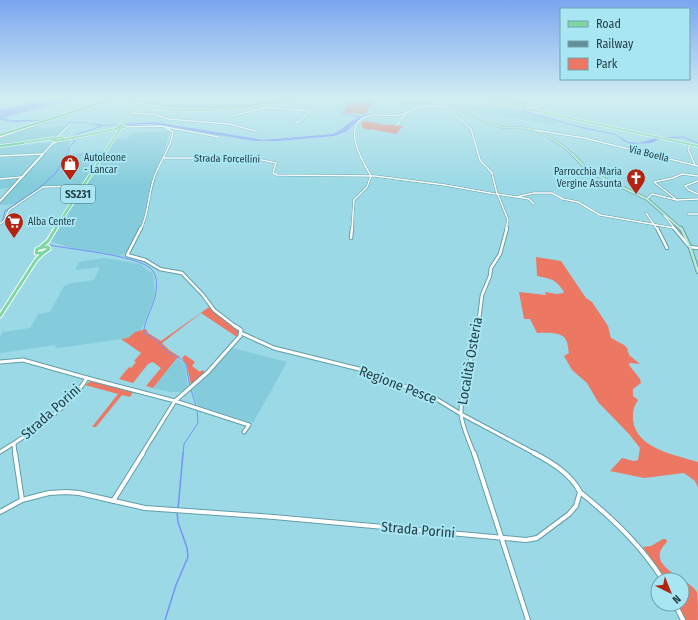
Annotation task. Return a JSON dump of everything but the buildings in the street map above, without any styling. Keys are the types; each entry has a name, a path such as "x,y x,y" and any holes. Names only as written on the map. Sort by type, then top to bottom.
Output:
{"highway":[{"path":"0,135 24,127"},
{"path":"0,135 27,127"},
{"path":"0,146 23,143"},
{"path":"0,146 7,145"}],"main road":[{"path":"104,133 120,127"},
{"path":"497,127 529,129 560,143 590,172 647,199 678,224 684,234 698,272"},
{"path":"611,127 698,146"},
{"path":"54,140 62,137 98,133 117,129"},
{"name":"SS231","path":"36,260 38,253 36,251 48,241 108,146 117,129"},
{"path":"7,145 54,140 59,141 62,137 115,133 108,146"},
{"name":"SS231","path":"0,316 36,260 49,249 47,247 48,241"},
{"path":"41,247 47,247"},
{"path":"38,253 44,252"}],"street":[{"path":"0,135 30,127"},
{"path":"62,137 68,127"},
{"path":"128,127 165,127 219,137"},
{"path":"165,127 172,131 183,131"},
{"path":"240,127 256,131"},
{"path":"355,127 356,144 364,165 371,176"},
{"name":"Località Osteria","path":"469,127 471,129 480,160 494,178 497,195 508,220 505,238 500,254 490,268 490,276 482,296 476,340 466,372 461,414 528,620"},
{"path":"113,501 175,401 208,372 241,333 240,330 209,305 203,296 182,273 160,268 145,260 127,255 145,222 154,178 164,158 172,131 176,129"},
{"name":"Via Boella","path":"529,129 584,138 698,166"},
{"path":"0,201 54,140"},
{"path":"690,145 688,149 695,165"},
{"path":"0,156 43,154"},
{"name":"Strada Forcellini","path":"164,158 253,158 274,162 276,164 273,172 279,175 371,176"},
{"name":"Via Boella","path":"677,200 654,182 673,178 682,174 698,176"},
{"path":"371,176 445,185 497,195 516,196 529,199 534,204"},
{"path":"351,238 354,200 367,187 371,176"},
{"path":"0,179 22,177"},
{"path":"698,181 685,186 698,194"},
{"path":"0,224 4,221 8,210 43,187 83,186"},
{"path":"516,196 534,193 552,193 563,199 578,202 600,215 674,228"},
{"path":"647,199 652,194 677,200 698,199"},
{"path":"656,207 686,244 698,248"},
{"path":"646,213 660,232 667,248"},
{"path":"688,214 698,214"},
{"name":"Regione Pesce","path":"241,333 274,348 353,368 433,397 461,414 549,461 569,477 576,484 580,492"},
{"name":"Strada Porini","path":"0,362 23,360 175,401 249,424 244,432"},
{"name":"Strada Porini","path":"0,452 31,433 61,407 87,378"},
{"name":"Strada Porini","path":"14,444 22,500"},
{"name":"Strada Porini","path":"0,512 22,500 49,493 66,492 79,493 145,508 526,540 537,538 572,510 576,506 580,492"},
{"path":"580,492 638,545 647,555 658,572"}],"shaded area":[{"path":"33,127 45,129 65,127 57,136 47,139 0,144 0,137"},
{"path":"170,131 143,223 128,251 120,256 74,249 51,241 116,139 128,138 132,133"},
{"path":"71,141 68,145 67,154 103,151 82,185 39,188 15,204 0,205 0,199 9,188 0,189 0,148"},
{"path":"104,258 140,264 153,274 155,294 145,322 140,331 135,332 128,338 66,347 55,348 56,345 0,353 0,337 3,332 30,328 38,314 50,312 64,286 72,283 94,280 100,267 75,270 79,262"},
{"path":"233,348 287,362 253,423 197,405 192,390"},
{"path":"177,358 185,365 188,387 182,392 170,392 153,388"}],"green space":[{"path":"362,127 402,127 396,134"},
{"path":"536,257 561,261 586,298 592,302 608,326 611,338 624,345 627,348 629,355 640,364 630,363 629,365 640,379 641,383 633,389 633,396 638,400 634,407 633,414 636,430 641,438 658,449 698,462 698,488 695,481 684,473 644,478 610,471 622,458 634,461 638,460 640,448 629,434 598,402 587,383 572,370 564,356 569,353 564,337 553,333 537,333 530,319 524,319 519,292 546,295 545,292 557,294 564,292 553,280 537,276"},
{"path":"209,307 239,331 237,337 201,313 162,343 169,350 180,357 177,358 153,388 146,386 161,368 153,362 148,364 133,383 119,379 129,367 131,368 136,362 134,361 141,353 121,339 128,338 135,332 146,329 148,333 161,341"},
{"path":"185,355 195,362 192,366 200,372 202,370 205,372 191,385 187,366 182,358"},
{"path":"91,381 133,392 130,397 122,395 96,427 92,427 118,394 85,385"},
{"path":"663,539 666,539 667,542 661,550 660,558 663,564 672,572 660,572 643,547 651,546"},
{"path":"690,586 697,592 698,620 686,620 682,612 690,612"}],"water":[{"path":"169,127 185,127 263,140 333,134 344,127 351,127 347,131 334,136 277,141 255,141"},
{"path":"578,127 615,134 628,142 639,143 656,138 660,139 651,143 630,144 616,135"}],"waterway":[{"path":"75,135 99,127"},
{"path":"664,138 683,137 698,143"},
{"path":"2,222 5,211 39,188 55,174 69,151 69,147 75,141 73,139"},
{"path":"50,245 121,257 146,265 153,271 157,287 145,325 144,333 155,339 168,352 181,359 186,364 190,387"},
{"path":"191,390 196,406"},
{"path":"183,454 184,444 198,423 197,409"},
{"path":"178,509 183,453"},
{"path":"165,620 176,585 188,557 187,548 178,522 177,512"}],"place":[{"name":"Autoleone - Lancar","path":"70,181"},
{"name":"Parrocchia Maria Vergine Assunta","path":"636,195"},
{"name":"Alba Center","path":"14,239"}]}
